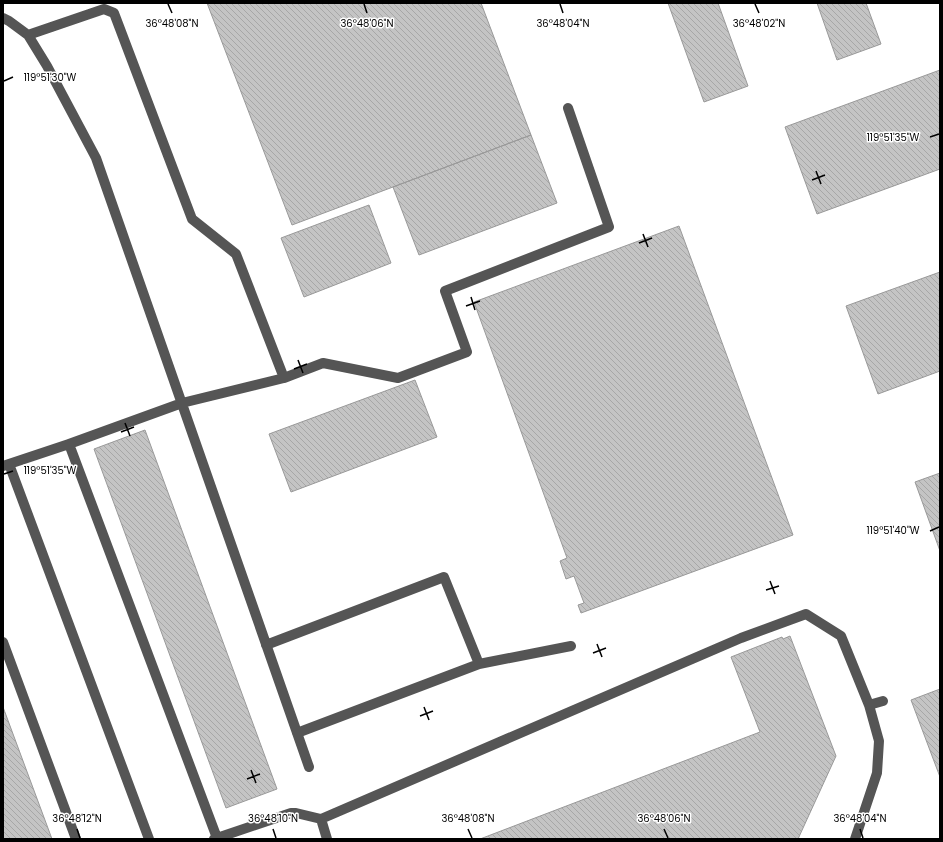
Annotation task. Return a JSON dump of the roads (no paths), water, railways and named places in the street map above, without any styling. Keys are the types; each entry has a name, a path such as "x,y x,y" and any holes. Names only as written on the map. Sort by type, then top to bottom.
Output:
{"lane":[{"path":"28,35 104,8 114,13 192,219 236,254 284,378"},
{"path":"3,18 28,35 47,66 96,158 309,767"},
{"path":"149,839 6,465 182,403 284,378 323,363 398,378 467,352 445,291 609,227 568,108"},
{"path":"69,444 215,838 291,813 321,819 741,638 806,614 841,636 869,705 879,741 877,773 855,839"},
{"path":"266,645 444,577 479,664"},
{"path":"3,642 76,839"},
{"path":"297,733 479,664 571,646"},
{"path":"869,705 883,701"},
{"path":"321,819 328,839"}]}
